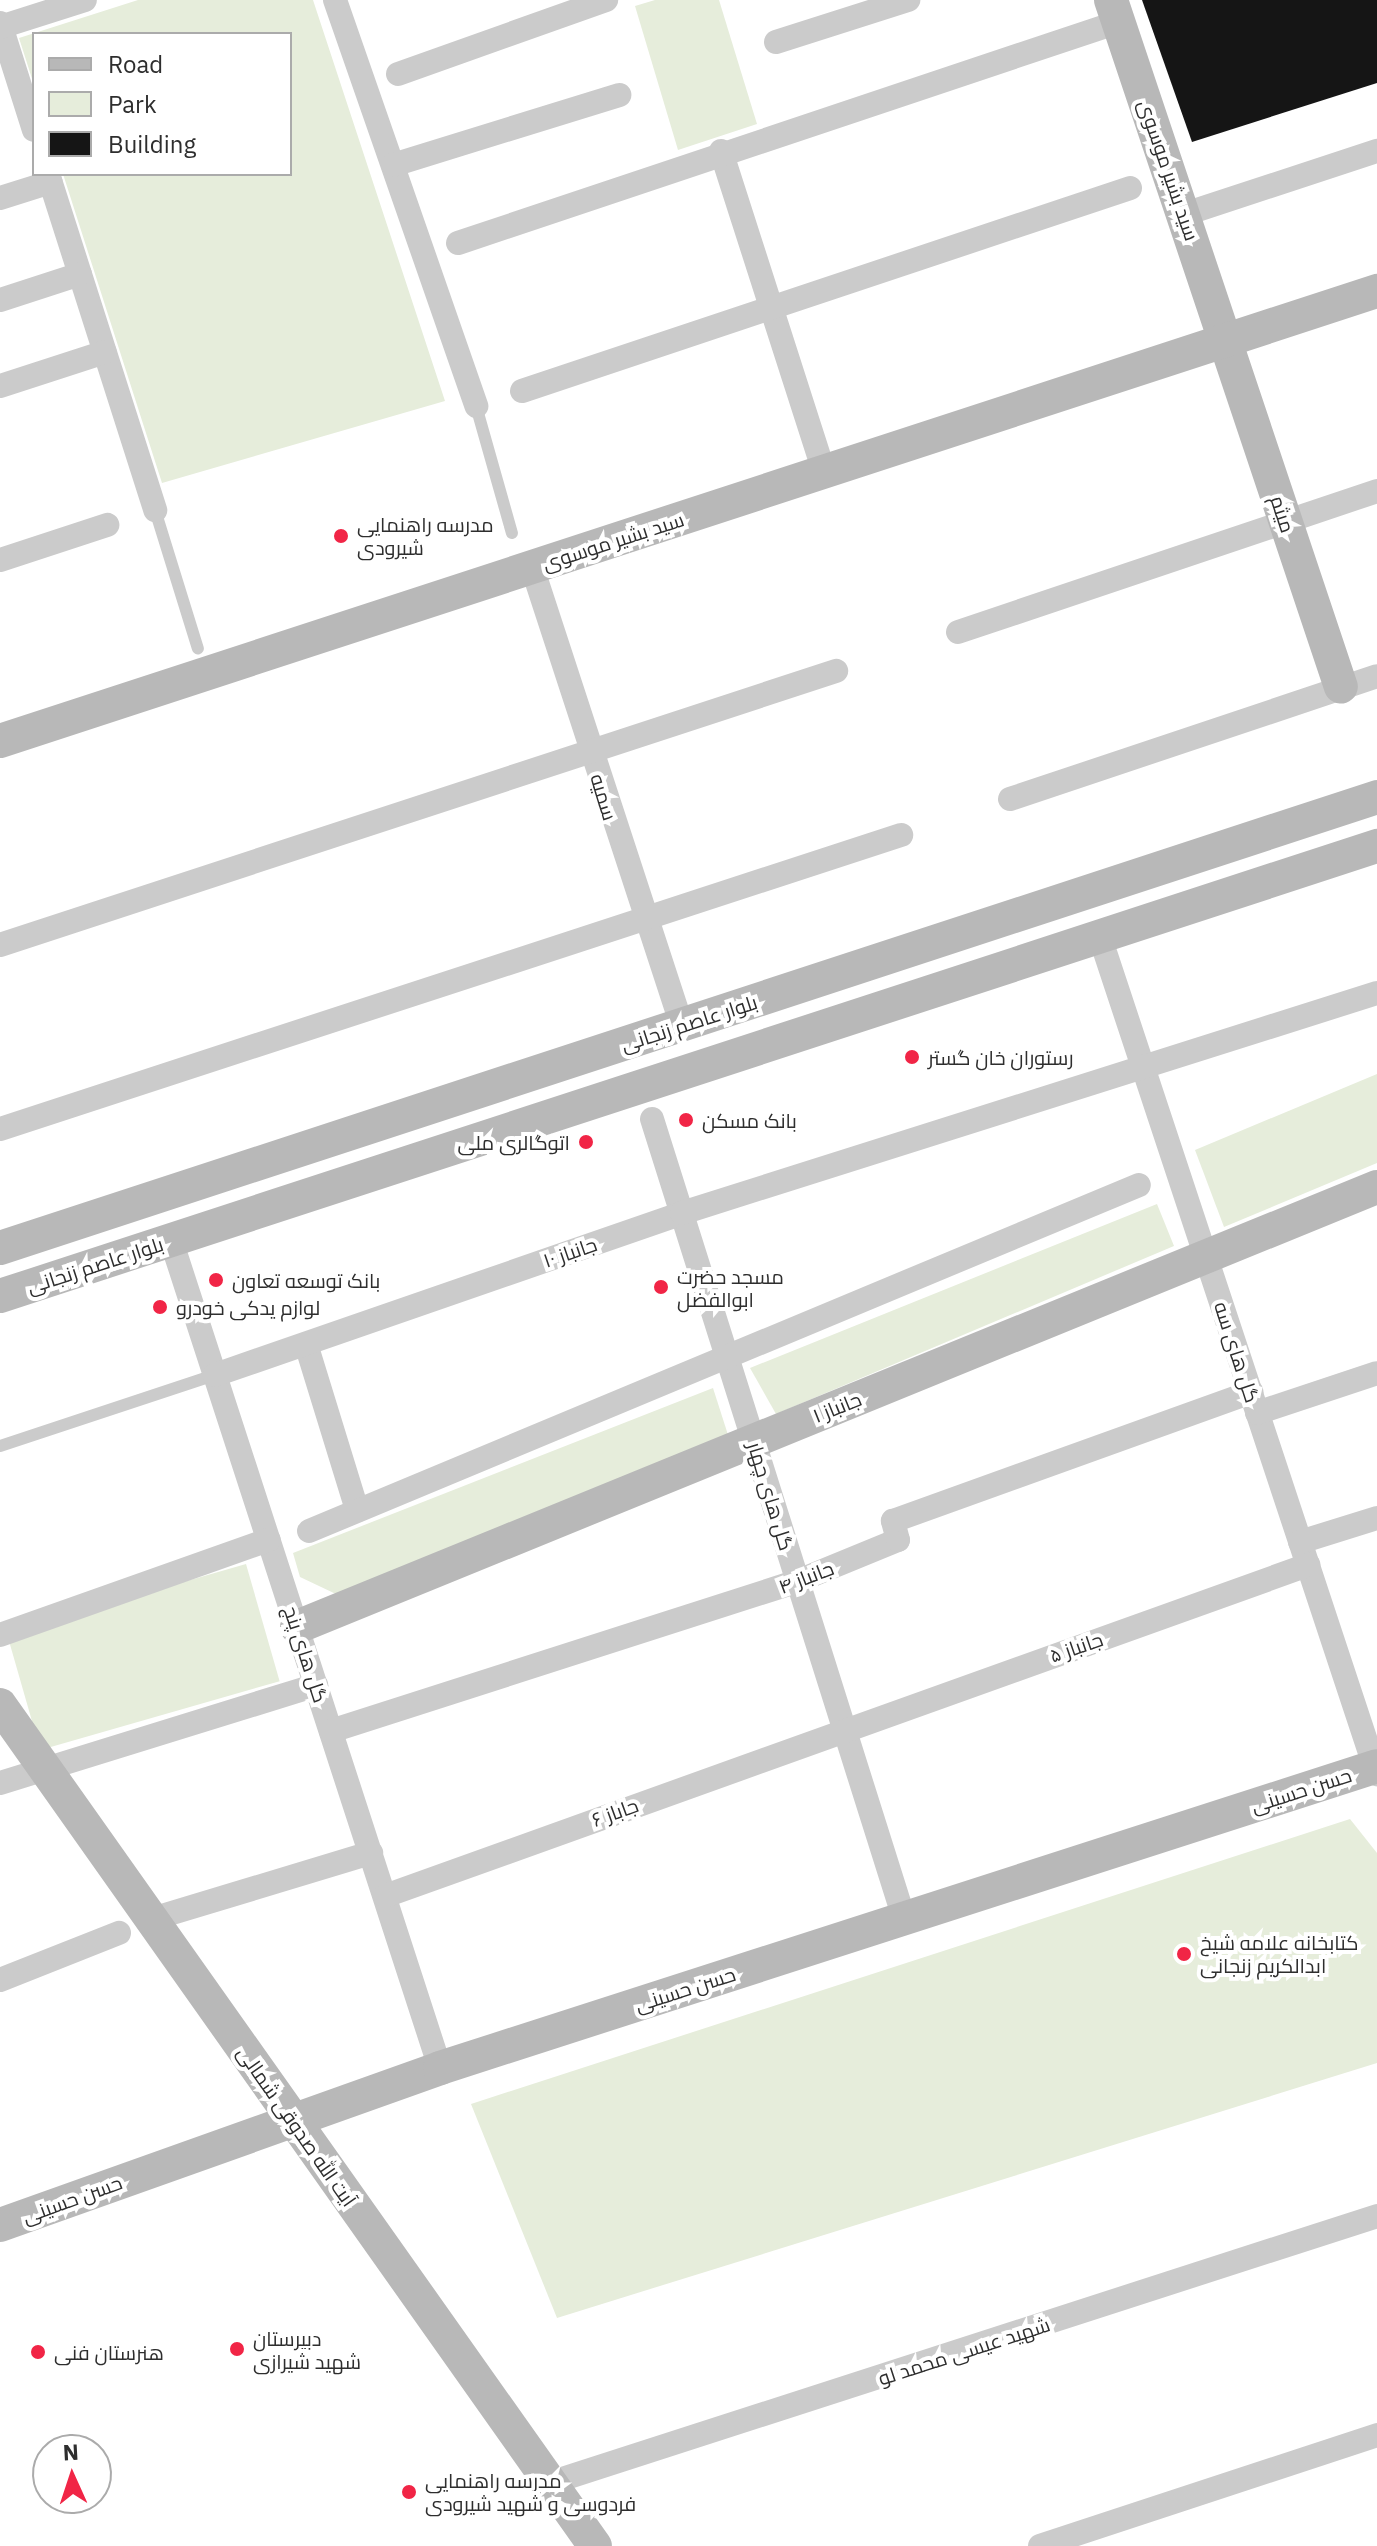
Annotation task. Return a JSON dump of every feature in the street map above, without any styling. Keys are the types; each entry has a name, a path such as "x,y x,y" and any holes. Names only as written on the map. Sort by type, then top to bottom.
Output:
{"street":[{"path":"32,124 0,26 85,0"},
{"path":"335,0 476,406"},
{"path":"398,74 606,0"},
{"path":"776,42 908,0"},
{"path":"458,243 1115,11"},
{"name":"سید بشیر موسوی","path":"1115,11 1225,340"},
{"path":"393,165 619,95"},
{"path":"721,151 824,472"},
{"path":"1185,214 1377,151"},
{"path":"0,198 49,178 155,510"},
{"path":"522,391 769,305 1130,188"},
{"path":"0,300 80,274"},
{"name":"سید بشیر موسوی","path":"0,741 1377,291"},
{"name":"میثم","path":"1225,340 1341,687"},
{"path":"0,386 105,352"},
{"path":"958,632 1377,491"},
{"path":"0,560 107,525"},
{"name":"سمیه","path":"532,567 642,917 682,1025"},
{"path":"0,945 836,671"},
{"path":"1010,799 1377,676"},
{"name":"بلوار عاصم زنجانی","path":"0,1248 1377,797"},
{"path":"0,1129 901,835"},
{"name":"بلوار عاصم زنجانی","path":"0,1296 1377,846"},
{"name":"گل های سه","path":"1100,937 1376,1769"},
{"name":"جانباز ۱۰","path":"215,1375 682,1213 1377,993"},
{"name":"گل های چهار","path":"652,1119 904,1918"},
{"path":"309,1531 725,1351 1139,1185"},
{"name":"جانباز ۱","path":"297,1627 1377,1187"},
{"name":"گل های پنج","path":"171,1240 440,2068"},
{"path":"306,1344 357,1510"},
{"path":"1254,1402 1377,1373"},
{"name":"جانباز ۴","path":"331,1731 798,1581 898,1540 893,1521 1254,1402"},
{"name":"جانباز ۵","path":"845,1729 1304,1553 1377,1518"},
{"path":"0,1635 269,1540"},
{"path":"0,1783 43,1765 316,1685"},
{"name":"آیت الله صدوقی شمالی","path":"0,1705 595,2546"},
{"name":"جاباز ۶","path":"385,1896 845,1729"},
{"name":"حسن حسینی","path":"0,2225 291,2117 1376,1769"},
{"path":"152,1919 371,1853"},
{"path":"0,1980 119,1933"},
{"name":"شهید عیسی محمد لو","path":"550,2483 1377,2216"},
{"path":"1040,2546 1377,2435"}],"lane":[{"path":"476,406 512,533"},
{"path":"155,510 198,649"},
{"name":"جانباز ۱۰","path":"0,1446 215,1375"}],"green space":[{"path":"138,0 313,0 445,401 162,483 64,176 292,176 292,32 38,32"},
{"path":"655,0 719,0 757,124 678,150 635,6"},
{"path":"32,34 32,79 19,38"},
{"path":"1377,1074 1377,1163 1224,1227 1195,1150"},
{"path":"1157,1204 1174,1246 776,1414 750,1368"},
{"path":"713,1388 729,1438 338,1595 300,1577 293,1553"},
{"path":"246,1564 280,1681 40,1750 7,1633"},
{"path":"1350,1819 1377,1853 1377,2063 557,2318 471,2104"}],"building":[{"path":"1142,0 1377,0 1377,83 1192,142"}],"place":[{"name":"مدرسه راهنمایی شیرودی","path":"341,536"},
{"name":"رستوران خان گستر","path":"912,1057"},
{"name":"بانک مسکن","path":"686,1120"},
{"name":"اتوگالری ملی","path":"586,1142"},
{"name":"بانک توسعه تعاون","path":"216,1280"},
{"name":"مسجد حضرت ابوالفضل","path":"661,1287"},
{"name":"لوازم یدکی خودرو","path":"160,1307"},
{"name":"کتابخانه علامه شیخ ابدالکریم زنجانی","path":"1184,1954"},
{"name":"دبیرستان شهید شیرازی","path":"237,2349"},
{"name":"هنرستان فنی","path":"38,2352"},
{"name":"مدرسه راهنمایی فردوسی و شهید شیرودی","path":"409,2492"}]}
